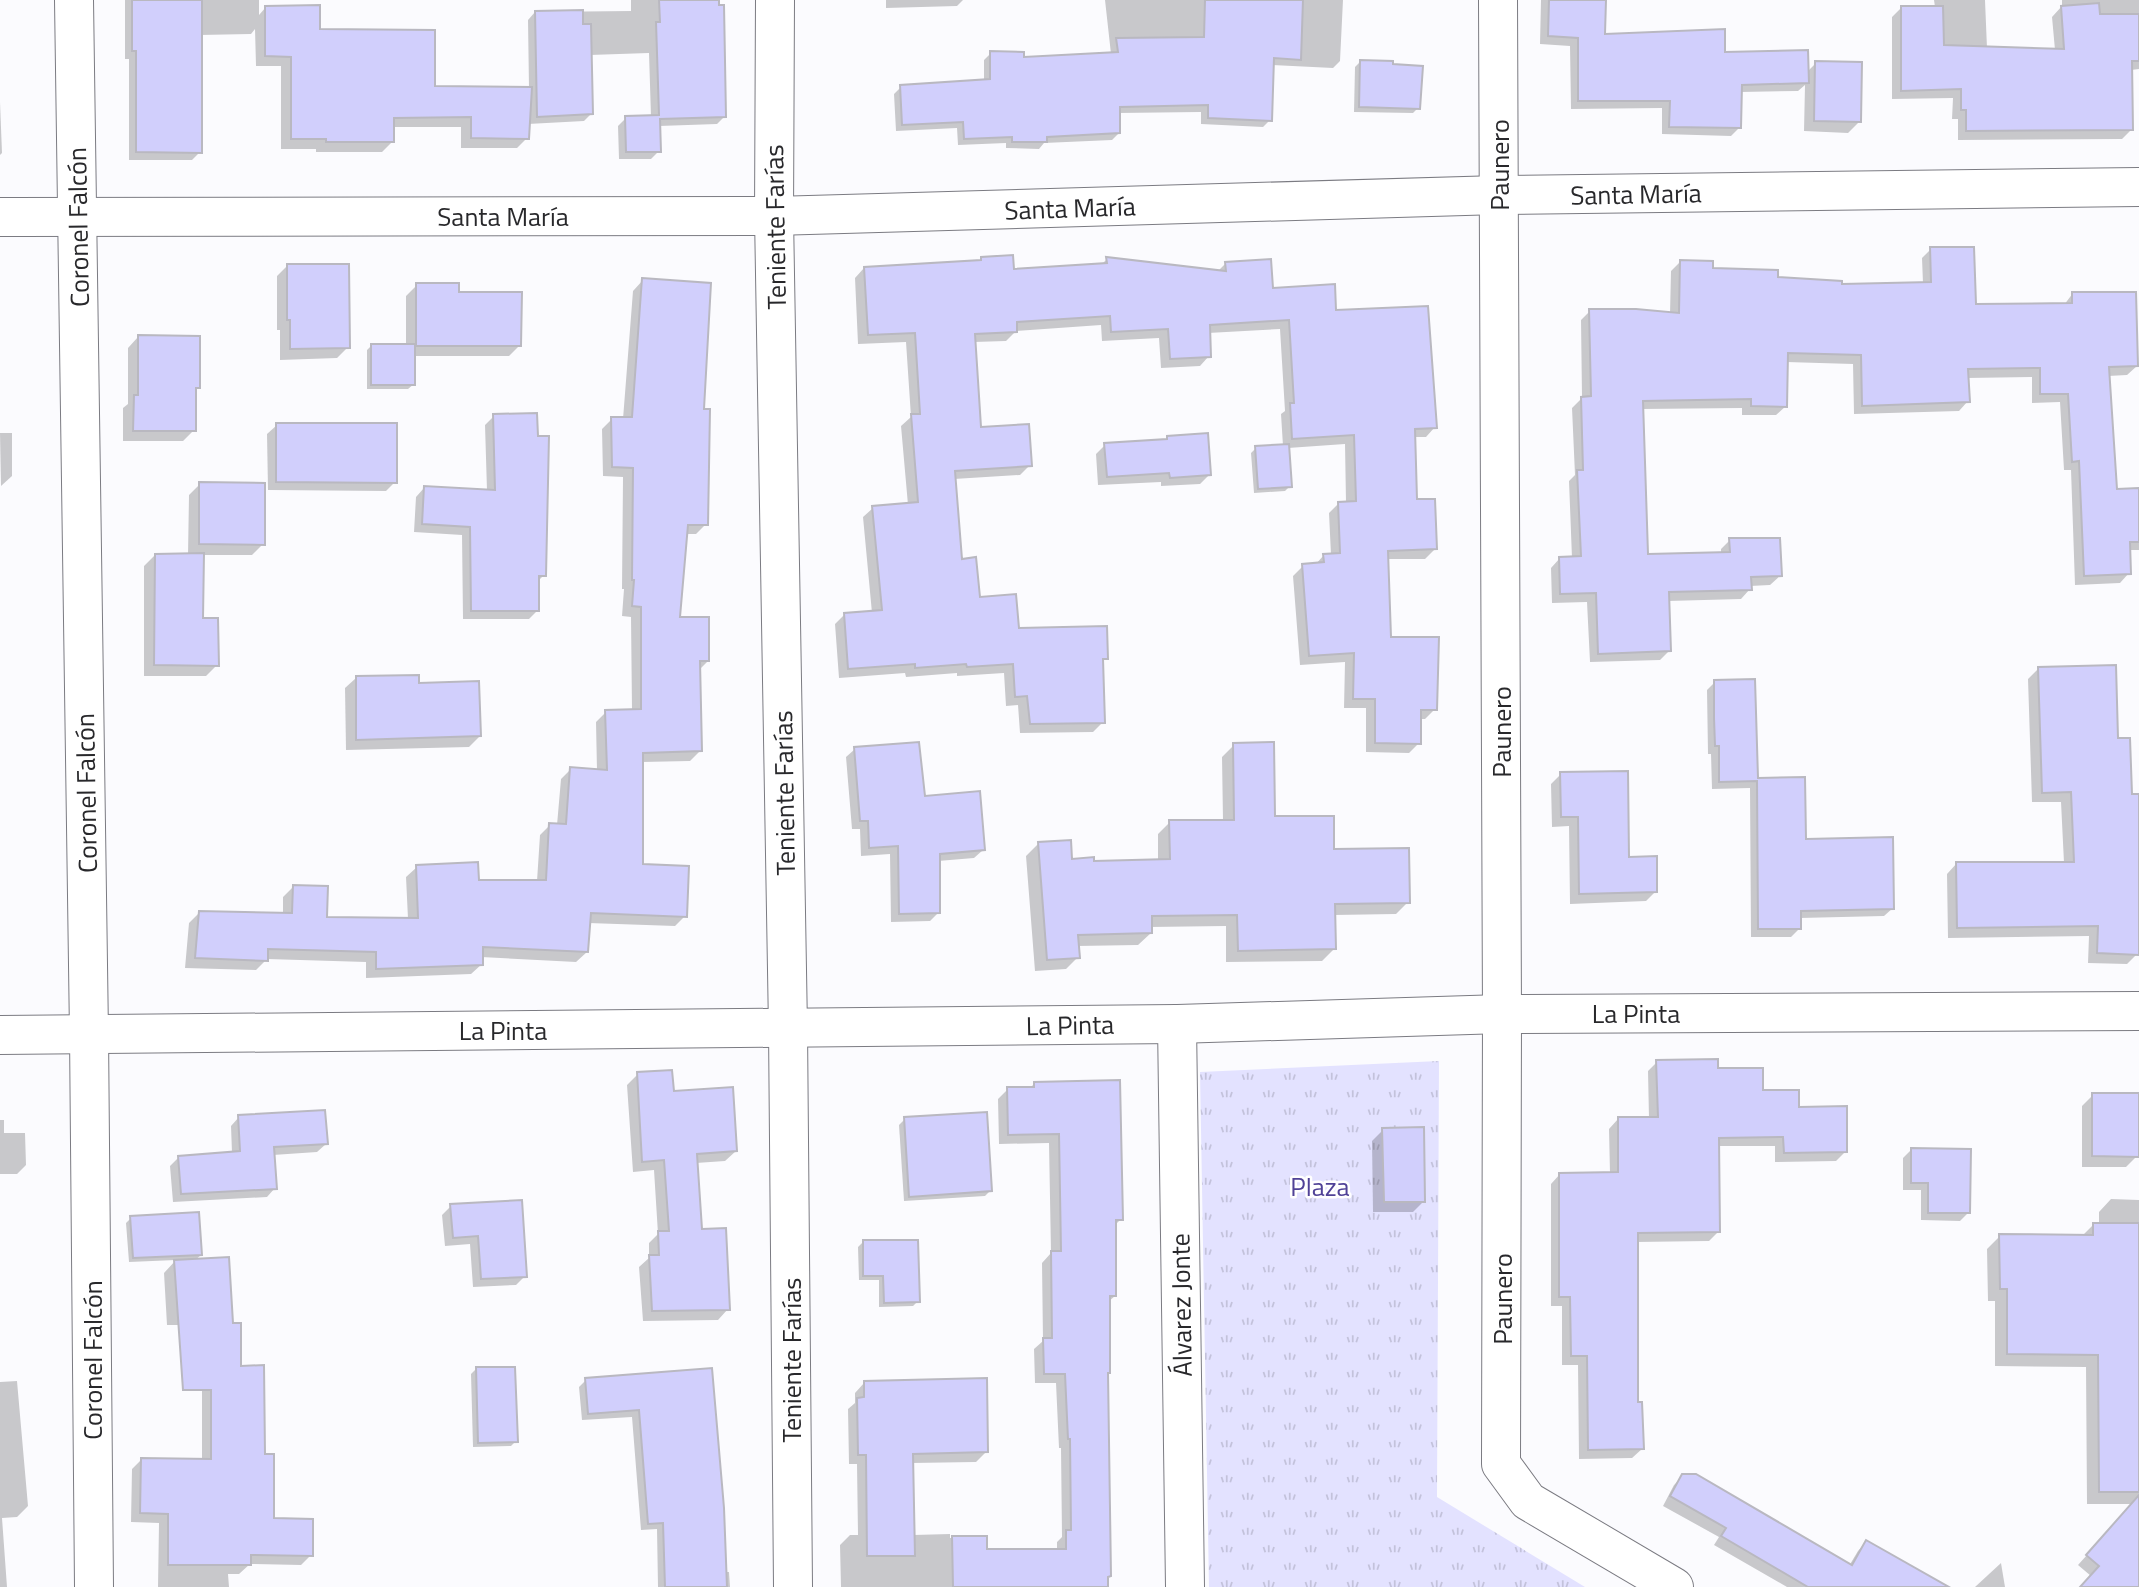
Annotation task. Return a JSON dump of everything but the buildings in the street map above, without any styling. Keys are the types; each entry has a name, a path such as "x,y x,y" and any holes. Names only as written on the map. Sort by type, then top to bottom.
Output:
{"street":[{"name":"Coronel Falcón","path":"74,0 94,1587"},
{"name":"Teniente Farías","path":"775,0 774,216 788,1028 793,1587"},
{"name":"Paunero","path":"1498,0 1501,1464 1528,1501 1674,1587"},
{"name":"Santa María","path":"0,217 774,216 1499,195 2139,187"},
{"name":"La Pinta","path":"0,1035 1177,1024 1502,1014 2139,1012"},
{"name":"Álvarez Jonte","path":"1177,1024 1185,1587"}],"green space":[{"name":"Plaza","path":"1439,1061 1437,1497 1585,1587 1209,1587 1200,1072"}]}
